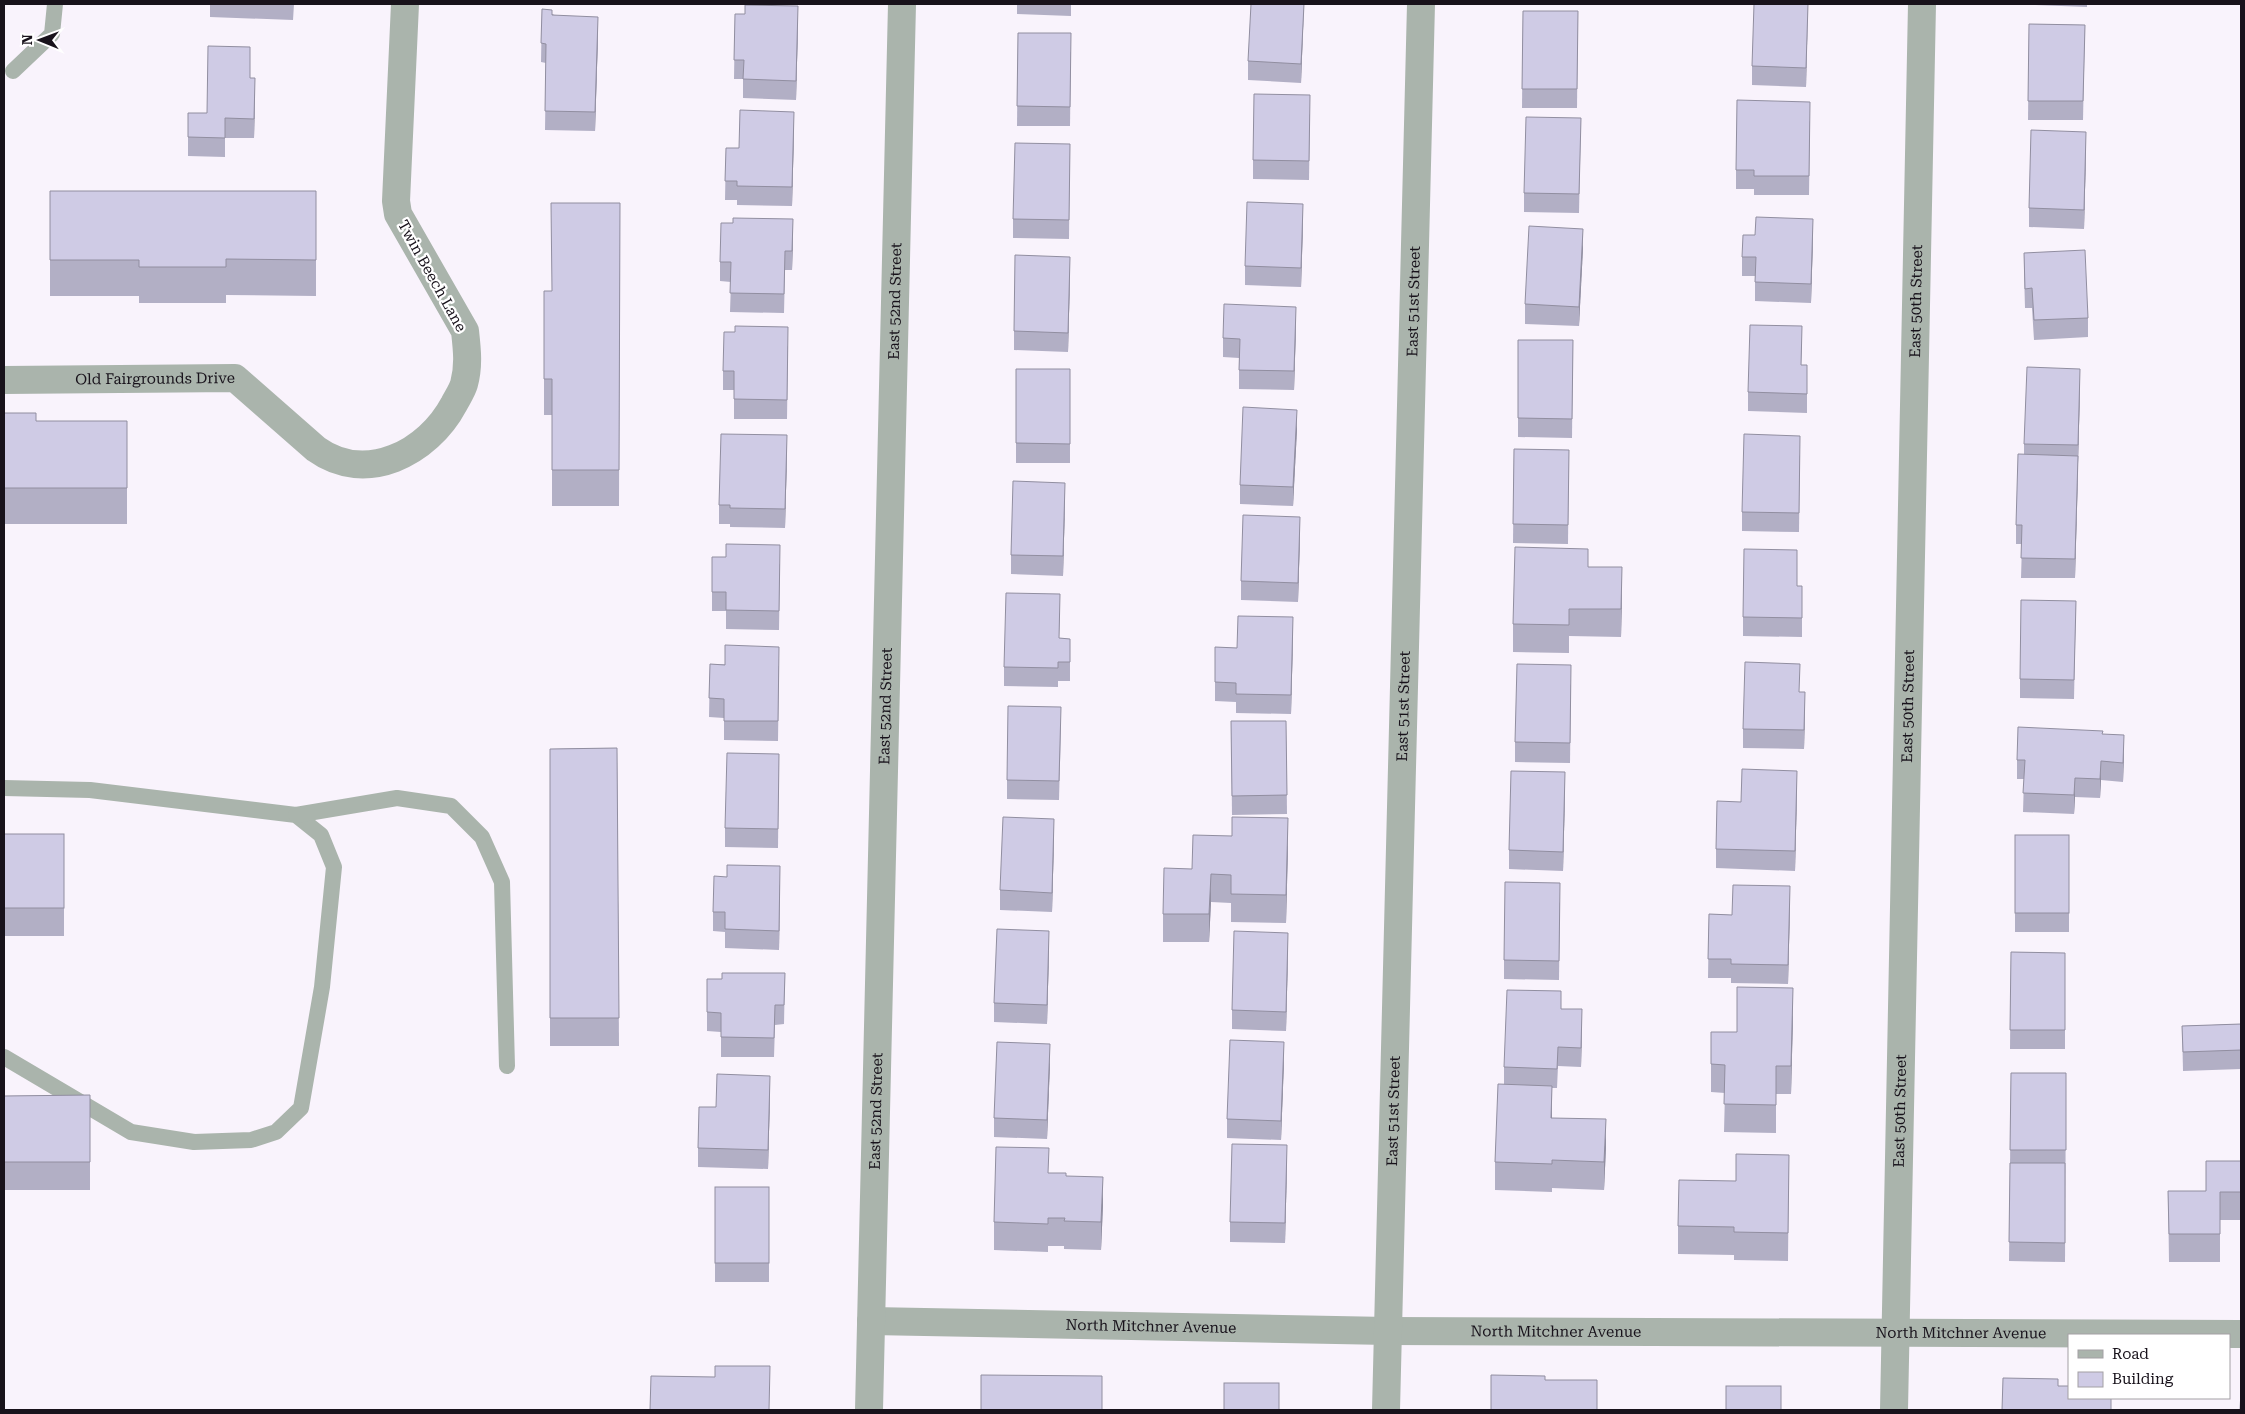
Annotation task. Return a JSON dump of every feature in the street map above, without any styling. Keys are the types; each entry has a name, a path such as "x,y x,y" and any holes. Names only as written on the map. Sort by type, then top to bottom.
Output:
{"street":[{"name":"Twin Beech Lane","path":"366,465 386,461 403,454 420,445 434,433 446,419 464,386 467,368 465,331 398,214 396,201 406,4"},
{"name":"East 52nd Street","path":"869,1410 902,4"},
{"name":"East 51st Street","path":"1386,1410 1420,4"},
{"name":"East 50th Street","path":"1894,1410 1922,4"},
{"name":"Old Fairgrounds Drive","path":"4,380 235,378 297,434 322,453 344,461 366,465"},
{"name":"North Mitchner Avenue","path":"871,1321 1388,1331 2241,1334"}],"lane":[{"path":"13,71 52,34 55,4"},
{"path":"4,788 90,790 296,815 397,798 451,806 482,837 502,882 507,1066"},
{"path":"4,1057 132,1132 194,1142 251,1140 276,1132 301,1108 322,987 334,867 321,835 296,815"}],"building":[{"path":"1251,4 1304,4 1301,64 1248,61"},
{"path":"1754,4 1808,4 1806,68 1752,66"},
{"path":"745,5 798,6 796,81 743,79 744,60 734,60 735,14 745,14"},
{"path":"542,9 552,10 552,15 598,17 595,112 545,111 546,44 541,43"},
{"path":"1523,11 1578,11 1577,89 1522,89"},
{"path":"2029,24 2085,25 2083,101 2028,101"},
{"path":"1018,33 1071,33 1070,107 1017,106"},
{"path":"208,46 250,47 250,78 255,78 254,119 225,118 225,138 188,137 188,113 207,113"},
{"path":"1254,94 1310,95 1309,161 1253,160"},
{"path":"1737,100 1810,102 1809,176 1754,176 1754,170 1736,170"},
{"path":"740,110 794,112 792,187 737,186 737,181 725,181 726,148 739,148"},
{"path":"1526,117 1581,118 1579,194 1524,193"},
{"path":"2031,130 2086,132 2084,210 2029,208"},
{"path":"1015,143 1070,144 1069,220 1013,219"},
{"path":"50,191 316,191 316,260 226,259 226,267 139,267 139,260 50,260"},
{"path":"1247,202 1303,204 1301,268 1245,266"},
{"path":"551,203 620,203 619,470 552,470 552,379 544,379 544,291 552,291"},
{"path":"1756,217 1813,219 1811,284 1755,282 1756,257 1742,257 1743,235 1755,235"},
{"path":"733,218 793,219 792,251 785,251 784,294 730,293 731,262 720,262 721,223 733,223"},
{"path":"1529,226 1583,229 1579,307 1525,304"},
{"path":"2085,250 2088,318 2034,320 2032,288 2025,289 2024,253"},
{"path":"1015,255 1070,257 1068,333 1014,331"},
{"path":"1224,304 1296,307 1294,371 1239,370 1240,339 1223,338"},
{"path":"1750,325 1802,326 1801,365 1807,365 1807,394 1748,392"},
{"path":"735,326 788,327 787,400 734,399 734,371 723,371 724,332 735,332"},
{"path":"1518,340 1573,340 1572,419 1518,418"},
{"path":"2027,367 2080,369 2078,445 2024,444"},
{"path":"1016,369 1070,369 1070,444 1016,443"},
{"path":"1243,407 1297,410 1293,487 1240,485"},
{"path":"4,413 36,413 36,421 127,421 127,488 4,488"},
{"path":"721,434 787,435 785,509 730,508 730,505 719,505"},
{"path":"1744,434 1800,436 1799,513 1742,512"},
{"path":"1514,449 1569,450 1568,525 1513,524"},
{"path":"2018,454 2078,456 2075,559 2021,558 2022,525 2016,525"},
{"path":"1013,481 1065,483 1063,556 1011,555"},
{"path":"1243,515 1300,517 1298,583 1241,581"},
{"path":"726,544 780,545 779,611 726,610 726,592 712,592 712,557 726,557"},
{"path":"1515,547 1588,549 1588,567 1622,567 1621,609 1569,609 1569,625 1513,624"},
{"path":"1744,549 1797,550 1797,586 1802,586 1802,618 1743,617"},
{"path":"1006,593 1060,594 1059,638 1070,639 1070,662 1058,662 1058,668 1004,667"},
{"path":"2021,600 2076,601 2074,680 2020,679"},
{"path":"1238,616 1293,617 1291,695 1236,694 1236,683 1215,682 1215,647 1237,648"},
{"path":"725,645 779,647 778,721 724,721 724,699 709,698 710,664 725,665"},
{"path":"1745,662 1800,664 1799,692 1805,692 1804,730 1743,729"},
{"path":"1517,664 1571,665 1570,743 1515,742"},
{"path":"1008,706 1061,707 1059,781 1007,780"},
{"path":"1231,721 1286,721 1287,795 1232,796"},
{"path":"2018,727 2103,731 2102,734 2124,735 2123,763 2101,761 2100,779 2075,778 2074,795 2023,793 2025,760 2017,760"},
{"path":"617,748 619,1018 550,1018 550,749"},
{"path":"727,753 779,754 778,829 725,828"},
{"path":"1742,769 1797,771 1795,851 1716,849 1717,801 1741,802"},
{"path":"1511,771 1565,772 1563,852 1509,850"},
{"path":"1003,817 1054,819 1052,893 1000,890"},
{"path":"1232,817 1288,818 1286,895 1231,894 1231,875 1211,874 1209,914 1163,914 1164,868 1192,869 1193,835 1232,836"},
{"path":"4,834 64,834 64,908 4,908"},
{"path":"2015,835 2069,835 2069,913 2015,913"},
{"path":"727,865 780,866 779,931 725,929 725,912 713,912 714,876 727,877"},
{"path":"1505,882 1560,883 1559,961 1504,960"},
{"path":"1733,885 1790,886 1788,965 1731,964 1731,959 1708,959 1709,914 1732,915"},
{"path":"997,929 1049,931 1047,1005 994,1003"},
{"path":"1234,931 1288,933 1286,1012 1232,1010"},
{"path":"2011,952 2065,953 2065,1030 2010,1030"},
{"path":"722,973 785,973 784,1005 775,1005 774,1038 721,1037 721,1013 707,1012 707,979 722,979"},
{"path":"1737,987 1793,988 1791,1066 1776,1066 1776,1105 1724,1104 1725,1065 1711,1064 1711,1032 1737,1032"},
{"path":"1507,990 1561,991 1561,1009 1582,1009 1581,1048 1558,1047 1557,1069 1504,1067"},
{"path":"2241,1024 2241,1050 2183,1052 2182,1026"},
{"path":"1230,1040 1284,1042 1281,1121 1227,1119"},
{"path":"997,1042 1050,1044 1047,1120 994,1118"},
{"path":"2011,1073 2066,1073 2066,1150 2010,1150"},
{"path":"717,1074 770,1076 768,1150 698,1148 699,1107 716,1107"},
{"path":"1498,1084 1552,1086 1551,1118 1606,1119 1604,1162 1552,1160 1552,1164 1495,1162"},
{"path":"90,1095 90,1162 4,1162 4,1096"},
{"path":"1232,1144 1287,1145 1285,1223 1230,1222"},
{"path":"996,1147 1049,1148 1048,1173 1066,1173 1066,1176 1103,1177 1101,1222 1064,1221 1065,1218 1048,1218 1048,1224 994,1222"},
{"path":"1736,1154 1789,1155 1788,1233 1734,1232 1734,1227 1678,1226 1679,1180 1736,1181"},
{"path":"2206,1161 2241,1161 2241,1192 2220,1192 2220,1234 2169,1234 2168,1191 2206,1191"},
{"path":"2010,1163 2065,1163 2065,1243 2009,1242"},
{"path":"715,1187 769,1187 769,1263 715,1263"},
{"path":"715,1366 770,1366 769,1410 650,1410 651,1376 715,1377"},
{"path":"981,1375 1102,1376 1102,1410 981,1410"},
{"path":"1491,1375 1545,1376 1545,1380 1597,1380 1597,1410 1491,1410"},
{"path":"2003,1378 2058,1379 2058,1386 2068,1386 2068,1399 2111,1399 2111,1410 2002,1410"},
{"path":"1224,1383 1279,1383 1279,1410 1224,1410"},
{"path":"1726,1386 1781,1386 1781,1410 1726,1410"}]}
